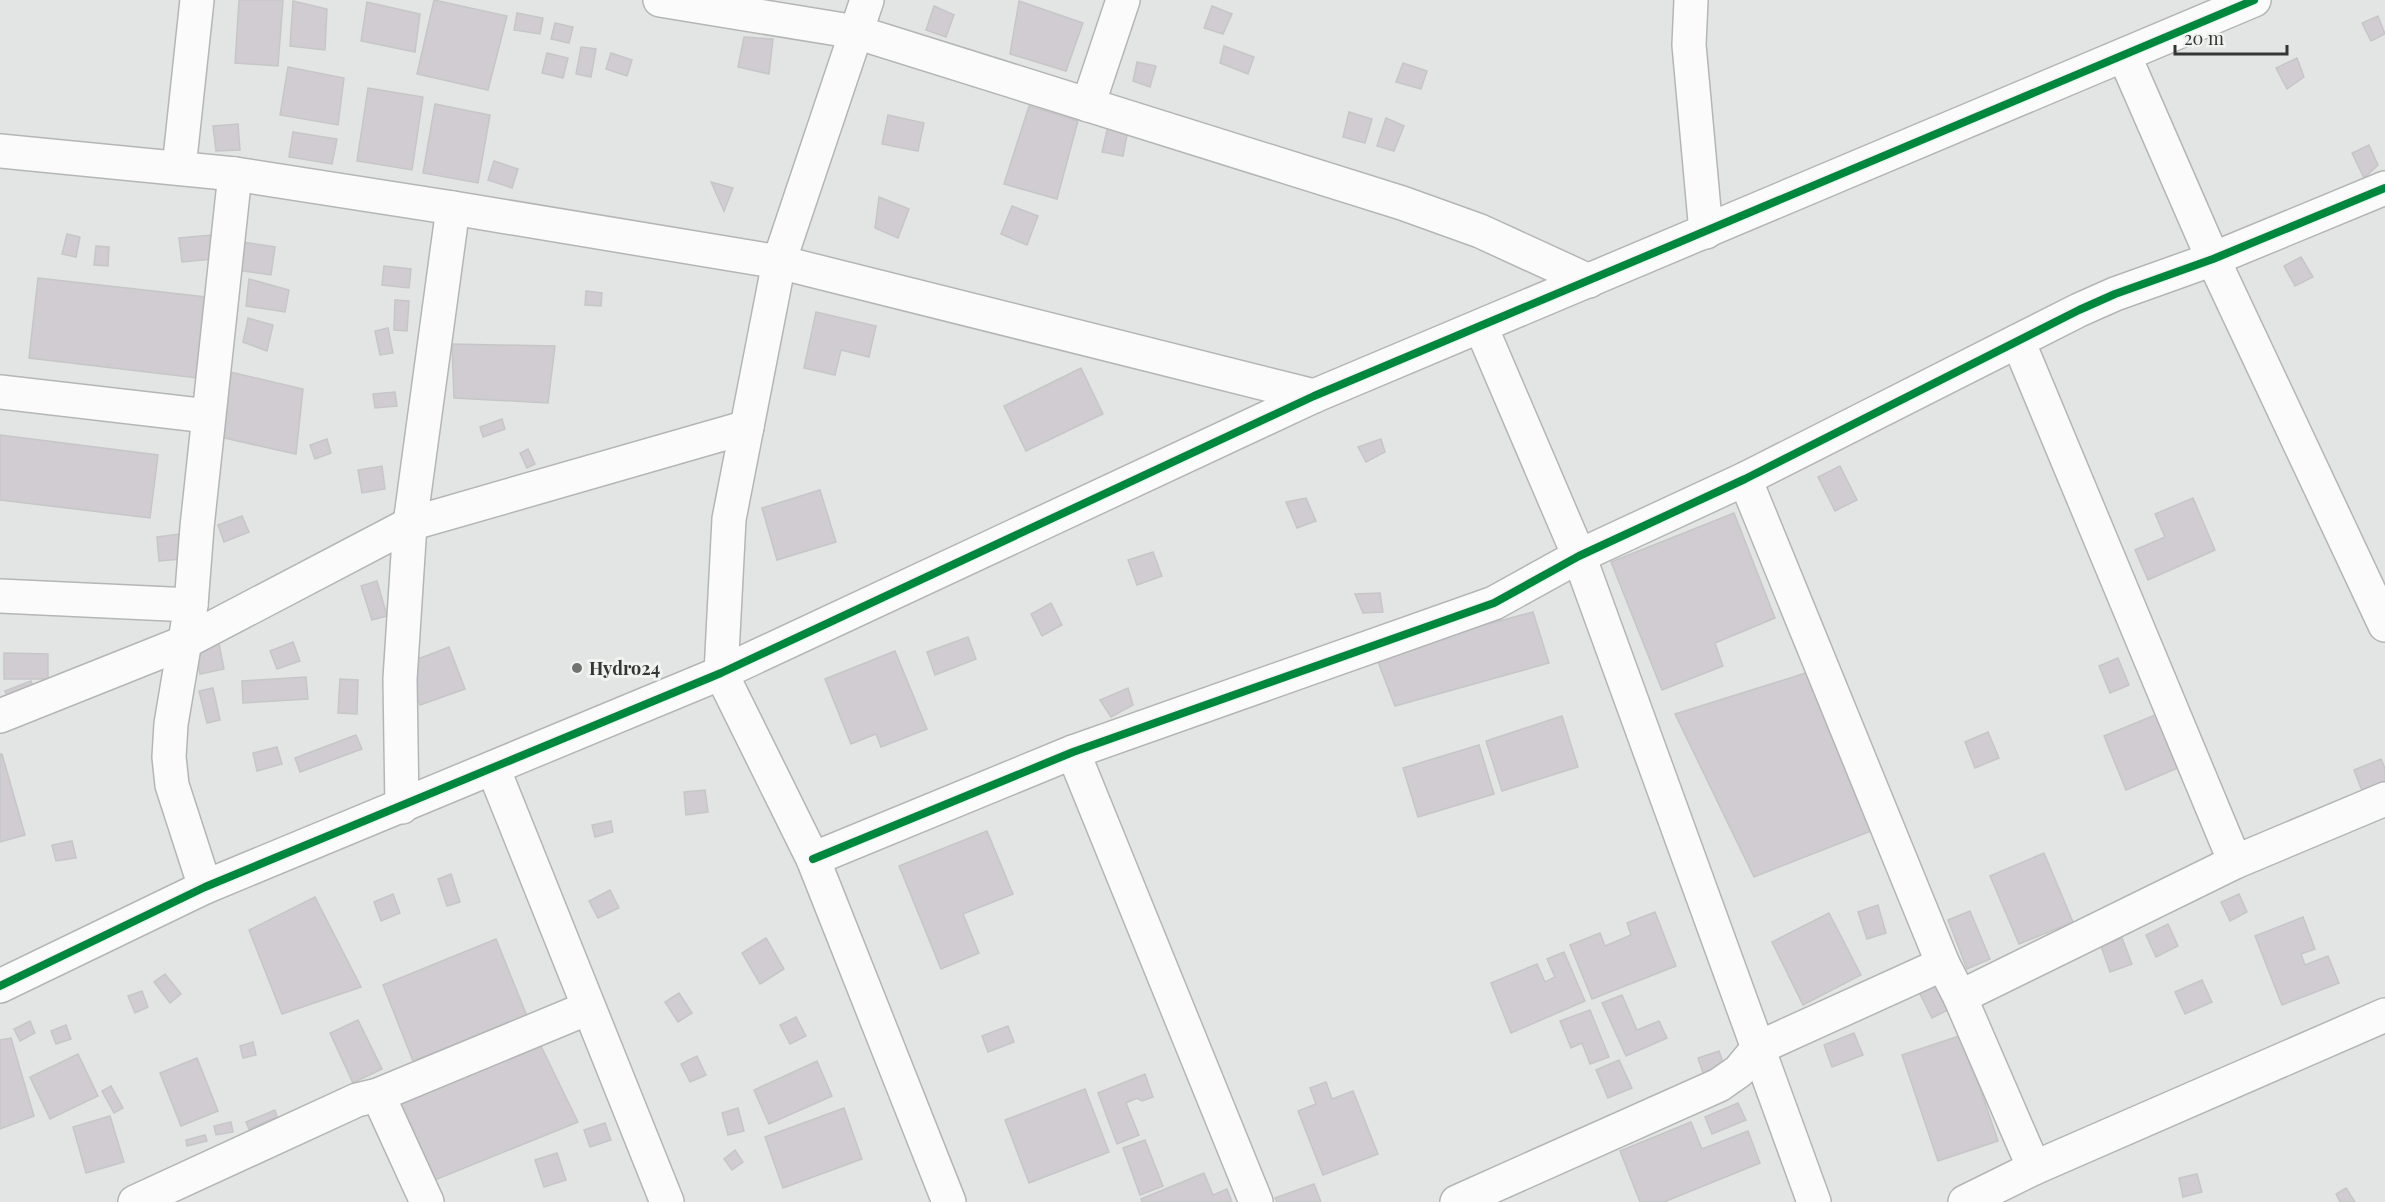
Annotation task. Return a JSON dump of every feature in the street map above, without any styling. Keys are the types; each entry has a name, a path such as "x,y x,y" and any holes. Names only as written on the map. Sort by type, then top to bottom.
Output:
{"street":[{"path":"179,168 197,0"},
{"path":"660,0 856,32 1401,203 1480,231 1589,281"},
{"path":"867,0 779,262 729,519 721,673 813,859 950,1202"},
{"path":"1088,105 1123,0"},
{"path":"1691,0 1689,45 1706,232"},
{"path":"0,986 205,887 721,673 1314,396 2254,0"},
{"path":"2124,55 2213,259 2385,625"},
{"path":"0,151 235,174 779,262 1314,396"},
{"path":"205,887 172,785 171,724 190,606 235,174"},
{"path":"813,859 1073,752 1494,603 1579,556 1745,479 2106,298 2213,259 2385,188"},
{"path":"402,807 400,679 410,524 453,208"},
{"path":"1481,327 1579,556 1814,1202"},
{"path":"2018,341 2235,862"},
{"path":"0,392 208,416"},
{"path":"0,716 183,643 410,524 747,428"},
{"path":"1745,479 1943,964 1960,997 2034,1168"},
{"path":"0,596 190,606"},
{"path":"1073,752 1256,1202"},
{"path":"493,768 667,1202"},
{"path":"1960,997 2235,862 2385,799"},
{"path":"1457,1202 1719,1085 1739,1071 1758,1048 1943,964"},
{"path":"135,1202 357,1100 378,1095 588,1008"},
{"path":"1965,1202 2034,1168 2385,1015"},
{"path":"378,1095 427,1202"}],"building":[{"path":"239,0 283,0 278,66 235,63"},
{"path":"434,0 507,16 488,90 417,74"},
{"path":"293,1 327,9 325,50 290,46"},
{"path":"1019,1 1083,23 1066,71 1010,54"},
{"path":"367,2 420,14 415,52 361,41"},
{"path":"934,6 954,15 946,37 926,30"},
{"path":"1212,6 1232,14 1223,34 1204,28"},
{"path":"517,13 543,18 540,34 514,30"},
{"path":"2378,16 2385,34 2371,41 2362,23"},
{"path":"555,23 573,27 569,43 551,39"},
{"path":"744,37 773,39 769,74 738,67"},
{"path":"1224,46 1254,57 1248,74 1220,63"},
{"path":"581,47 596,49 591,77 576,74"},
{"path":"547,53 568,58 563,78 542,73"},
{"path":"611,53 632,60 627,76 606,69"},
{"path":"2297,58 2304,77 2287,89 2276,68"},
{"path":"1137,62 1156,66 1150,87 1133,81"},
{"path":"1403,63 1427,71 1421,89 1396,82"},
{"path":"288,67 344,78 338,125 280,115"},
{"path":"368,88 423,97 412,170 357,161"},
{"path":"435,104 490,115 478,183 423,173"},
{"path":"1029,106 1078,121 1057,199 1004,184"},
{"path":"1349,112 1372,119 1365,143 1343,137"},
{"path":"888,115 924,123 918,151 882,144"},
{"path":"1386,118 1404,126 1394,151 1377,146"},
{"path":"238,124 240,150 216,151 213,126"},
{"path":"1108,126 1127,135 1123,156 1102,152"},
{"path":"293,132 337,139 332,164 289,157"},
{"path":"2369,145 2378,165 2364,178 2352,153"},
{"path":"494,161 518,169 512,188 488,180"},
{"path":"711,182 733,188 724,211"},
{"path":"879,197 909,209 898,238 875,228"},
{"path":"1012,206 1038,216 1027,245 1001,234"},
{"path":"67,234 80,237 76,257 62,254"},
{"path":"212,235 213,259 182,262 179,238"},
{"path":"236,241 275,247 271,275 236,270"},
{"path":"96,246 109,247 108,266 94,265"},
{"path":"2301,257 2313,277 2295,286 2284,266"},
{"path":"384,266 411,269 409,288 382,285"},
{"path":"38,278 206,297 197,378 29,358"},
{"path":"249,279 289,290 285,312 246,306"},
{"path":"586,291 602,293 601,306 585,305"},
{"path":"395,300 409,301 407,331 394,330"},
{"path":"816,312 876,326 869,357 841,350 835,375 804,368"},
{"path":"248,318 273,325 267,351 243,342"},
{"path":"388,328 393,353 380,355 375,331"},
{"path":"452,344 555,346 548,403 454,398"},
{"path":"1081,368 1103,414 1026,451 1004,406"},
{"path":"230,372 303,389 296,454 224,438"},
{"path":"395,392 397,406 375,408 373,394"},
{"path":"502,419 505,429 483,437 480,427"},
{"path":"0,435 158,455 150,518 0,500"},
{"path":"327,439 331,453 315,459 310,445"},
{"path":"1381,439 1385,452 1366,462 1358,447"},
{"path":"528,449 535,464 527,468 520,453"},
{"path":"382,466 385,489 362,493 358,470"},
{"path":"1840,466 1857,500 1835,511 1818,477"},
{"path":"820,490 836,542 777,560 762,508"},
{"path":"1306,498 1316,521 1297,528 1286,502"},
{"path":"2193,498 2215,550 2148,580 2135,550 2165,537 2155,514"},
{"path":"1734,513 1775,618 1715,643 1723,666 1662,690 1611,562"},
{"path":"242,516 249,532 224,542 218,525"},
{"path":"180,534 182,559 159,561 157,537"},
{"path":"1153,552 1162,576 1137,585 1128,560"},
{"path":"377,581 387,616 372,620 361,586"},
{"path":"1380,593 1383,612 1363,613 1355,594"},
{"path":"1051,603 1062,625 1042,636 1031,614"},
{"path":"1533,612 1549,663 1395,706 1375,654"},
{"path":"968,637 976,659 935,675 927,652"},
{"path":"293,642 300,661 277,669 270,651"},
{"path":"219,644 224,669 200,674 195,649"},
{"path":"449,647 465,689 420,705 405,664"},
{"path":"895,651 927,729 881,747 876,734 851,744 825,679"},
{"path":"4,653 48,654 48,679 4,679"},
{"path":"2118,658 2129,685 2110,693 2099,666"},
{"path":"1809,672 1871,831 1754,877 1675,714"},
{"path":"306,677 308,699 243,703 242,681"},
{"path":"340,679 358,680 357,714 338,713"},
{"path":"31,681 36,693 10,703 5,691"},
{"path":"213,688 220,720 207,723 199,691"},
{"path":"1128,688 1133,705 1111,717 1100,700"},
{"path":"2165,711 2187,764 2126,790 2104,736"},
{"path":"1562,716 1578,767 1502,791 1486,741"},
{"path":"1988,732 1999,758 1975,768 1965,742"},
{"path":"356,735 362,749 300,772 295,758"},
{"path":"1479,745 1494,794 1418,817 1403,768"},
{"path":"277,747 282,764 257,771 253,753"},
{"path":"0,754 2,754 25,835 0,842"},
{"path":"2381,759 2385,768 2385,788 2364,796 2354,770"},
{"path":"705,790 708,812 686,815 684,792"},
{"path":"611,821 613,832 595,837 592,825"},
{"path":"987,831 1013,894 963,914 979,953 941,969 899,866"},
{"path":"72,841 76,858 56,861 52,845"},
{"path":"2044,853 2073,922 2019,944 1990,876"},
{"path":"451,874 460,902 447,906 438,879"},
{"path":"610,890 619,908 598,918 589,901"},
{"path":"393,894 400,913 381,921 374,902"},
{"path":"2239,894 2247,912 2230,921 2221,902"},
{"path":"315,897 361,987 282,1014 249,930"},
{"path":"1878,905 1886,933 1867,939 1858,912"},
{"path":"1970,911 1990,959 1967,969 1948,920"},
{"path":"1655,912 1676,966 1592,999 1570,945 1600,933 1605,946 1631,935 1627,923"},
{"path":"1829,913 1861,975 1803,1005 1772,942"},
{"path":"2303,917 2315,949 2301,954 2305,965 2328,956 2339,983 2282,1005 2255,936"},
{"path":"2168,924 2178,946 2156,957 2146,935"},
{"path":"766,938 784,969 760,984 742,953"},
{"path":"2122,938 2132,964 2110,972 2101,946"},
{"path":"496,939 527,1016 413,1061 383,985"},
{"path":"1564,952 1585,1001 1511,1033 1491,983 1537,964 1545,982 1555,977 1547,959"},
{"path":"165,974 181,994 170,1003 154,982"},
{"path":"2202,980 2212,1002 2185,1014 2175,992"},
{"path":"1939,982 1952,1008 1932,1018 1919,992"},
{"path":"142,991 148,1007 135,1013 128,996"},
{"path":"679,993 692,1013 678,1022 665,1002"},
{"path":"1622,995 1637,1030 1659,1021 1667,1038 1626,1056 1602,1003"},
{"path":"1590,1010 1609,1057 1590,1064 1582,1043 1571,1048 1560,1021"},
{"path":"796,1017 806,1036 790,1044 780,1025"},
{"path":"358,1020 382,1069 353,1083 330,1033"},
{"path":"30,1021 35,1033 20,1041 14,1029"},
{"path":"66,1025 71,1039 56,1044 51,1031"},
{"path":"1008,1026 1014,1042 988,1052 982,1036"},
{"path":"1854,1033 1863,1055 1832,1067 1824,1045"},
{"path":"1962,1035 1998,1141 1938,1161 1902,1055"},
{"path":"11,1038 34,1116 0,1129 0,1040"},
{"path":"537,1038 578,1122 420,1186 385,1100"},
{"path":"253,1042 256,1055 243,1058 240,1046"},
{"path":"1719,1051 1726,1071 1705,1079 1698,1058"},
{"path":"78,1054 98,1096 50,1119 30,1077"},
{"path":"697,1056 706,1075 690,1082 681,1064"},
{"path":"197,1058 218,1111 181,1126 160,1073"},
{"path":"1619,1060 1632,1088 1608,1098 1596,1070"},
{"path":"817,1061 832,1096 769,1124 754,1090"},
{"path":"1145,1074 1153,1097 1142,1101 1137,1098 1126,1103 1139,1135 1117,1144 1098,1093"},
{"path":"1326,1082 1332,1099 1353,1091 1378,1154 1323,1175 1298,1111 1316,1104 1310,1088"},
{"path":"111,1086 123,1108 114,1113 102,1091"},
{"path":"1085,1089 1109,1152 1029,1183 1005,1120"},
{"path":"1738,1103 1746,1120 1712,1134 1705,1117"},
{"path":"738,1108 744,1131 728,1135 722,1113"},
{"path":"844,1108 862,1159 783,1188 765,1137"},
{"path":"275,1110 277,1117 249,1129 246,1122"},
{"path":"110,1116 124,1162 86,1173 73,1127"},
{"path":"231,1122 233,1132 216,1135 214,1126"},
{"path":"1691,1122 1702,1149 1748,1131 1760,1163 1664,1202 1640,1202 1620,1151"},
{"path":"605,1123 611,1140 590,1147 584,1130"},
{"path":"205,1135 207,1141 187,1146 186,1140"},
{"path":"1145,1140 1163,1186 1140,1195 1123,1148"},
{"path":"735,1150 743,1162 732,1170 724,1159"},
{"path":"557,1153 566,1180 544,1187 535,1160"},
{"path":"1204,1173 1213,1195 1227,1189 1232,1202 1142,1202 1141,1199"},
{"path":"2197,1174 2202,1192 2183,1197 2179,1178"},
{"path":"1314,1184 1321,1202 1277,1202 1275,1198"},
{"path":"2346,1188 2355,1202 2340,1202 2336,1194"}],"cycle path":[{"path":"0,986 205,887 721,673 1314,396 2254,0"},
{"path":"813,859 1073,752 1494,603 1579,556 1745,479 2079,310 2115,294 2213,259 2385,188"}],"place":[{"name":"Hydro24","path":"577,668"}]}
